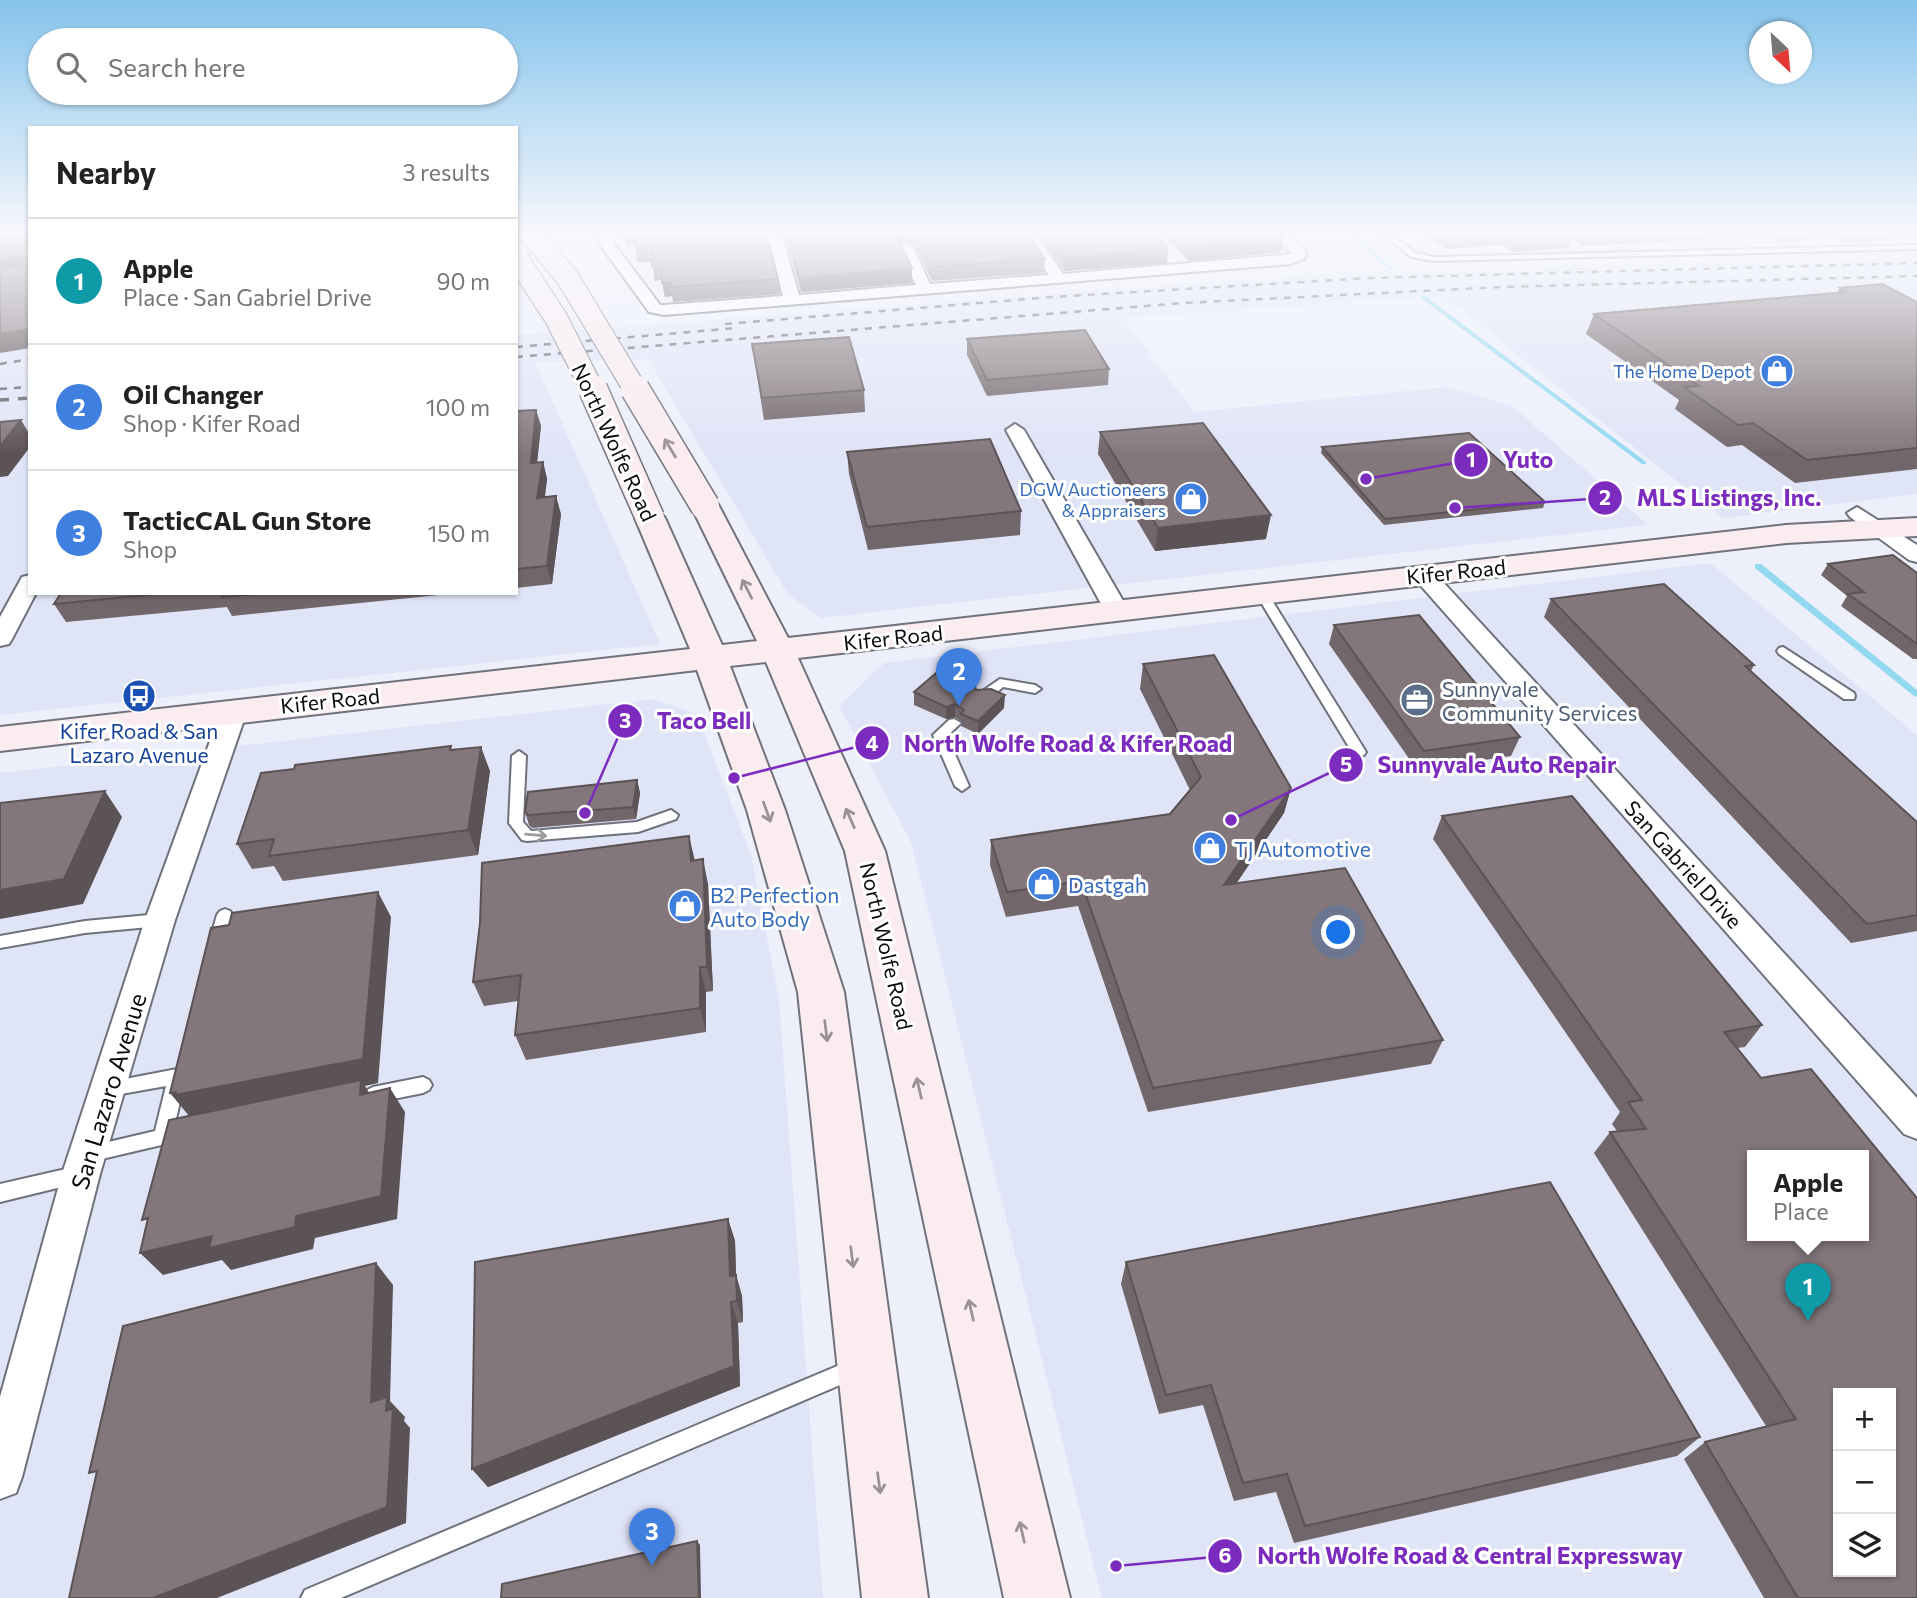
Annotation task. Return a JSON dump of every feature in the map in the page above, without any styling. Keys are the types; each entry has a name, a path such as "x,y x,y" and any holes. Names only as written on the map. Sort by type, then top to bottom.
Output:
{"main road":[{"name":"North Wolfe Road","path":"549,307 571,345 710,656 782,856 821,992 895,1598"},
{"name":"North Wolfe Road","path":"585,307 705,506 778,650 865,851 1037,1598"},
{"name":"Kifer Road","path":"1786,534 1857,513 1917,506"},
{"name":"Kifer Road","path":"0,739 1423,574 1786,534 1917,527"}],"street":[{"path":"654,307 664,310 704,307"},
{"path":"1015,430 1117,611"},
{"path":"1857,513 1917,555"},
{"name":"San Gabriel Drive","path":"1423,574 1917,1123"},
{"path":"0,639 28,586"},
{"name":"San Lazaro Avenue","path":"0,1477 84,1164 160,920 234,711"}],"lane":[{"path":"1262,594 1359,752"},
{"path":"1783,651 1849,696"},
{"path":"982,698 1000,684 1035,690"},
{"path":"954,723 940,735 962,786"},
{"path":"519,756 516,823 527,836 638,827 671,815"},
{"path":"210,965 225,915"},
{"path":"0,942 85,927 160,920"},
{"path":"109,1088 179,1071 162,1137"},
{"path":"356,1098 423,1085"},
{"path":"0,1193 162,1137 196,1130"},
{"path":"313,1598 865,1364"}],"shaded area":[{"path":"0,307 28,307 28,595 518,595 518,335 890,307 1290,307 1123,318 1194,412 1448,387 1512,406 1648,525 821,618 787,593 648,359 535,362 660,644 0,715"},
{"path":"1457,307 1917,307 1917,494 1723,518"},
{"path":"1710,563 1917,735 1917,1598 1102,1598 911,842 839,706 884,663"},
{"path":"653,699 697,714 751,855 779,999 823,1598 0,1598 0,773"}],"building":[{"path":"0,307 28,307 28,329 0,334"},
{"name":"The Home Depot","path":"1679,307 1917,307 1917,448 1807,460 1753,423 1738,425 1684,387 1699,386 1594,314"},
{"path":"1085,330 1109,369 987,380 967,339"},
{"path":"849,337 864,390 762,398 752,344"},
{"path":"536,410 531,463 543,462 537,498 556,496 547,566 518,569 518,411"},
{"path":"21,420 0,446 0,422"},
{"path":"1203,423 1271,515 1158,528 1100,432"},
{"path":"1469,433 1545,502 1385,519 1322,447"},
{"path":"990,439 1021,511 867,527 847,452"},
{"path":"1893,555 1917,573 1917,644 1848,594 1864,592 1828,564"},
{"path":"1664,584 1754,665 1745,666 1917,822 1917,915 1867,924 1551,599"},
{"path":"60,595 147,595 54,604"},
{"name":"Sunnyvale Community Services","path":"1419,615 1520,737 1424,751 1334,625"},
{"path":"1214,655 1291,788 1224,885 1345,868 1443,1040 1153,1088 1081,881 1007,892 991,840 1170,814 1201,777 1143,664"},
{"path":"942,668 974,682 976,690 991,689 1005,695 978,721 961,714 964,710 955,704 946,707 914,692"},
{"path":"451,746 450,750 481,747 468,830 269,856 274,839 237,844 261,773 294,769 295,765"},
{"path":"637,780 633,807 528,815 525,812 528,792"},
{"path":"105,791 64,879 0,890 0,803"},
{"path":"1572,796 1762,1025 1724,1032 1761,1078 1811,1069 1917,1198 1917,1598 1798,1598 1705,1442 1796,1419 1610,1132 1646,1129 1628,1102 1642,1100 1442,816"},
{"path":"689,836 691,861 703,859 707,967 700,967 700,1008 515,1035 521,975 473,982 480,923 482,863"},
{"path":"378,892 363,1059 175,1095 176,1092 170,1093 211,928 229,925 232,913"},
{"path":"361,1080 360,1095 390,1088 381,1196 296,1216 295,1227 209,1248 212,1236 140,1253 148,1218 142,1220 169,1120"},
{"path":"1550,1182 1700,1437 1305,1526 1287,1474 1243,1483 1211,1385 1166,1395 1126,1262"},
{"path":"728,1219 730,1276 736,1275 737,1301 731,1302 734,1366 472,1469 475,1262"},
{"path":"376,1263 371,1402 387,1397 386,1411 393,1409 387,1507 153,1598 69,1598 97,1471 89,1473 123,1326"},
{"path":"697,1541 699,1598 501,1598 502,1584"}],"waterway":[{"path":"1436,307 1644,463"},
{"path":"1758,566 1917,694"}],"railway":[{"path":"725,324 936,307"},
{"path":"518,357 1139,307"},
{"path":"518,347 736,328"},
{"path":"0,364 28,359"},
{"path":"0,389 28,387"},
{"path":"0,400 28,398"}],"place":[{"name":"The Home Depot","path":"1777,371"},
{"name":"Yuto","path":"1366,479"},
{"name":"DGW Auctioneers & Appraisers","path":"1191,499"},
{"name":"MLS Listings, Inc.","path":"1455,508"},
{"name":"Kifer Road & San Lazaro Avenue","path":"139,696"},
{"name":"Sunnyvale Community Services","path":"1417,700"},
{"name":"Oil Changer","path":"959,706"},
{"name":"North Wolfe Road & Kifer Road","path":"734,778"},
{"name":"Taco Bell","path":"585,813"},
{"name":"Sunnyvale Auto Repair","path":"1231,820"},
{"name":"TJ Automotive","path":"1210,848"},
{"name":"Dastgah","path":"1044,884"},
{"name":"B2 Perfection Auto Body","path":"685,906"},
{"name":"Apple","path":"1808,1321"},
{"name":"TacticCAL Gun Store","path":"652,1566"},
{"name":"North Wolfe Road & Central Expressway","path":"1116,1566"}]}
